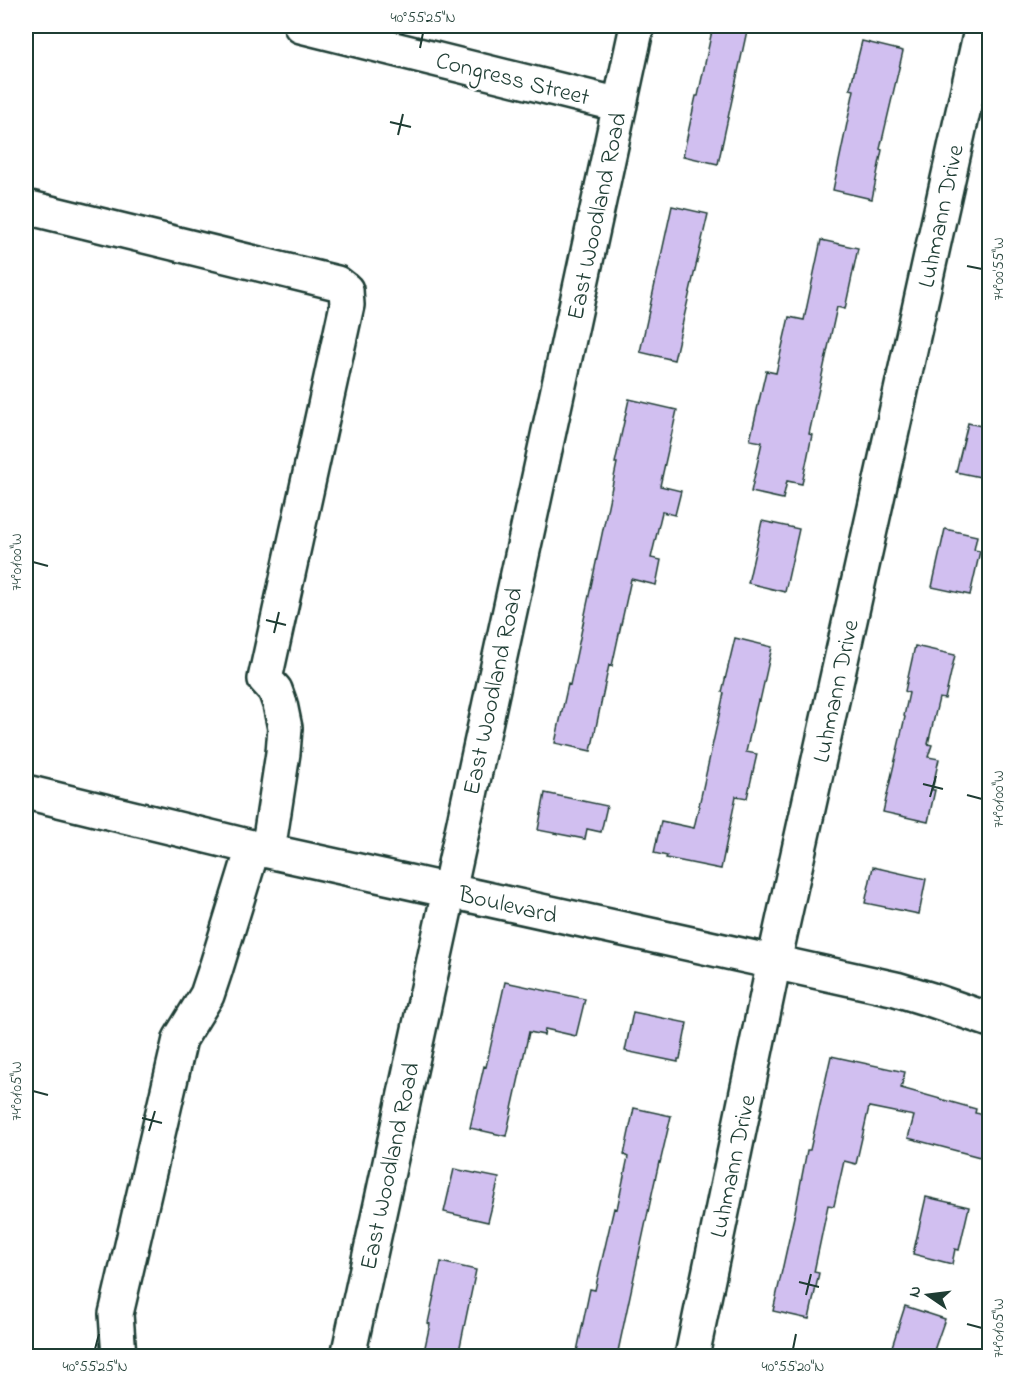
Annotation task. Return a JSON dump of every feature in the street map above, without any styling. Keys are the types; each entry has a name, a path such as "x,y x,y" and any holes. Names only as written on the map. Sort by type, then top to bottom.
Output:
{"street":[{"name":"Congress Street","path":"301,26 620,105"},
{"name":"East Woodland Road","path":"348,1356 637,26"},
{"name":"Luhmann Drive","path":"692,1356 774,962 982,26"},
{"path":"26,207 337,283 346,290 347,305 265,679 275,690 280,704 285,728 284,753 260,849 207,995 180,1039 116,1314 119,1356"},
{"name":"Boulevard","path":"26,792 260,849 896,989 990,1020"}],"building":[{"path":"713,26 748,26 718,164 683,156"},
{"path":"862,41 903,51 880,149 882,150 872,199 833,190 854,90 850,89"},
{"path":"672,206 708,214 674,360 640,352"},
{"path":"821,240 858,248 845,309 837,307 809,434 812,435 802,484 787,481 783,499 751,492 762,442 750,440 766,371 776,373 789,317 804,320"},
{"path":"629,399 677,410 660,486 681,491 675,515 662,512 651,558 661,560 656,585 631,579 612,666 609,665 591,751 555,743 568,684 570,685"},
{"path":"968,423 990,428 990,479 956,472"},
{"path":"762,521 799,529 785,592 748,583"},
{"path":"945,529 977,536 974,550 980,551 970,595 932,587"},
{"path":"735,638 772,647 746,752 757,754 747,798 736,796 721,869 666,858 667,856 654,853 661,821 694,828"},
{"path":"915,646 955,655 945,699 939,698 928,744 932,745 928,757 939,759 928,822 883,812 905,717 909,693 905,691"},
{"path":"545,793 607,806 601,832 587,829 585,839 538,830"},
{"path":"873,867 926,879 919,914 865,903"},
{"path":"505,982 585,999 576,1036 545,1029 544,1035 529,1032 506,1136 470,1128"},
{"path":"633,1012 687,1023 678,1062 625,1051"},
{"path":"831,1056 905,1072 901,1088 976,1109 975,1113 990,1116 990,1122 980,1157 908,1138 914,1116 869,1107 856,1164 844,1161 834,1206 828,1205 814,1272 819,1273 809,1319 773,1311 807,1150 810,1150"},
{"path":"634,1108 671,1116 617,1356 576,1356 590,1289 595,1290 614,1208 617,1209 628,1157 624,1155"},
{"path":"454,1169 499,1178 488,1222 444,1212"},
{"path":"926,1197 969,1207 959,1250 955,1249 952,1264 913,1254"},
{"path":"441,1262 476,1270 458,1356 423,1356 430,1324 428,1323"},
{"path":"905,1306 945,1319 932,1356 889,1356"}]}
